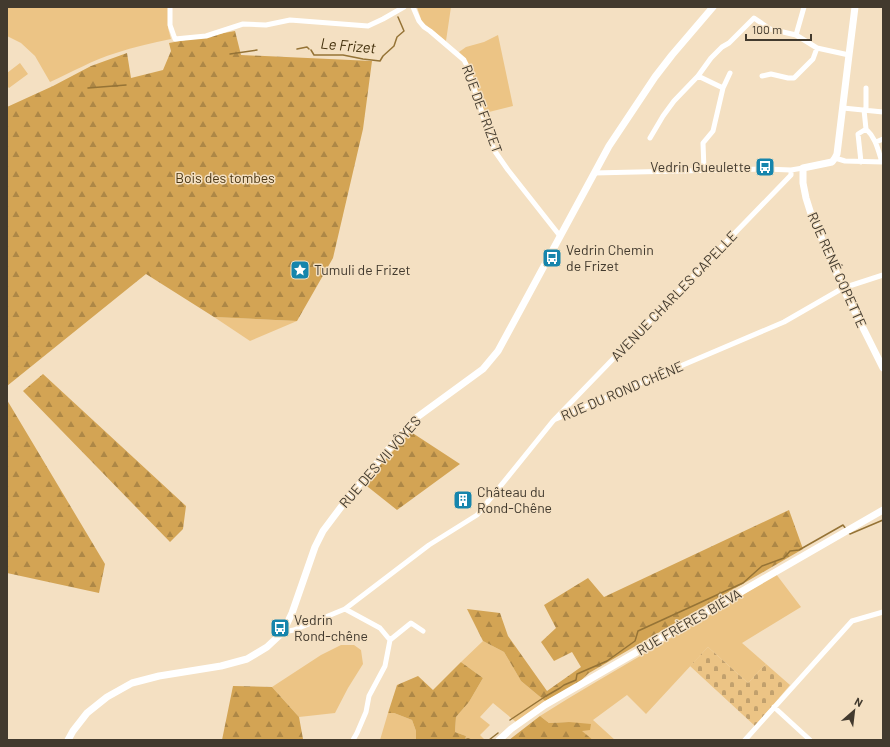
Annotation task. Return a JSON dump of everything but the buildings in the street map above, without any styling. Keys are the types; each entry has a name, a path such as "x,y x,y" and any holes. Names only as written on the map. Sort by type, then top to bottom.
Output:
{"street":[{"path":"170,7 170,25 175,39 206,36 243,24 266,25 290,20 368,26 404,7"},
{"name":"RUE DE FRIZET","path":"413,7 419,21 424,27 464,60 494,150 560,236"},
{"name":"RUE DES VII VÔYES","path":"283,632 292,613 315,547 327,526 344,503 416,418 483,369 498,351 609,146 655,76 713,7"},
{"path":"796,35 804,7"},
{"path":"594,173 765,169 791,170 832,162 838,154 856,7"},
{"path":"650,138 674,100 698,76 711,58 722,47 729,43 754,18 770,29 796,35 817,48 849,55"},
{"path":"762,76 771,74 794,78 813,59 817,48"},
{"path":"704,170 703,143 713,131 723,88 730,73"},
{"path":"698,76 723,88"},
{"path":"835,158 845,161 883,162 876,142 866,129 866,88"},
{"path":"843,108 883,112"},
{"path":"861,162 858,134 866,129"},
{"path":"876,142 883,139"},
{"name":"RUE RENÉ COPETTE","path":"803,168 803,183 811,214 843,288 883,368"},
{"name":"AVENUE CHARLES CAPELLE","path":"554,420 791,175 791,170"},
{"name":"RUE DU ROND CHÊNE","path":"68,740 87,713 107,697 132,683 159,676 221,666 247,659 267,647 283,632 294,630 345,609 429,545 477,515 554,420 784,322 843,288 883,275"},
{"name":"RUE FRÈRES BIÉVA","path":"499,740 511,729 545,705 883,510"},
{"path":"345,609 380,628 390,640"},
{"path":"745,740 852,621 883,612"},
{"path":"352,740 357,733 366,712 369,696 385,666 390,640 412,623 423,631"},
{"path":"774,707 810,740"}],"green space":[{"path":"7,7 169,7 168,28 171,39 136,47 107,56 50,82 35,56 21,43 7,36"},
{"path":"417,7 451,7 446,41 422,22"},
{"name":"Bois des tombes","path":"235,31 241,55 372,61 363,129 333,258 297,321 214,317 146,274 7,386 7,107 53,86 91,66 127,53 131,78 163,70 171,51 169,43"},
{"path":"498,35 513,106 485,113 467,62 459,52 466,47 484,42"},
{"path":"20,63 28,74 9,88 7,86 7,73"},
{"path":"214,317 297,321 250,341"},
{"path":"43,374 186,506 183,529 170,542 23,391"},
{"path":"7,400 105,564 99,593 7,573"},
{"path":"411,432 460,464 397,510 363,483"},
{"path":"789,510 803,549 589,673 576,685 545,701 521,681 504,652 483,641 467,609 500,613 508,636 547,691 581,667 572,652 554,661 541,642 556,628 544,605 588,578 604,597"},
{"path":"776,574 801,607 742,643 766,664 748,683 708,647 646,714 627,695 593,720 615,740 593,740 569,722 549,723 540,716 718,610"},
{"path":"483,641 504,652 521,681 545,701 516,722 493,703 480,717 490,725 480,735 485,740 465,740 466,736 455,732 456,717 469,702 483,678 461,662"},
{"path":"341,645 354,645 361,650 363,664 335,713 299,717 272,687 321,655"},
{"path":"708,647 748,683 766,664 790,685 755,726 690,666"},
{"path":"461,662 483,678 469,702 456,717 455,732 466,736 465,740 416,740 416,731 412,720 394,713 388,713 397,685 418,676 433,690"},
{"path":"233,686 272,687 299,717 303,739 305,740 222,740"},
{"path":"388,713 394,713 412,720 416,731 416,740 380,740"},
{"path":"540,716 549,723 569,722 591,724 590,730 582,731 593,740 509,740"}],"waterway":[{"name":"Le Frizet","path":"311,50 314,55 343,55 380,61 383,56 394,46 397,37 404,31 398,17"},
{"name":"Le Frizet","path":"297,49 307,47 309,49"},
{"name":"Le Frizet","path":"230,54 257,50"},
{"name":"Le Frizet","path":"88,88 126,85"},
{"path":"848,532 850,534 883,520"},
{"path":"510,720 564,685 576,680 577,674 607,661 635,641 638,631 743,583 762,566 784,558 790,551 799,550 843,525 846,529"},
{"path":"489,740 498,733"},
{"path":"464,740 471,740"}],"place":[{"name":"Vedrin Gueulette","path":"765,167"},
{"name":"Vedrin Chemin de Frizet","path":"552,258"},
{"name":"Tumuli de Frizet","path":"300,270"},
{"name":"Château du Rond-Chêne","path":"463,500"},
{"name":"Vedrin Rond-chêne","path":"280,628"}]}
